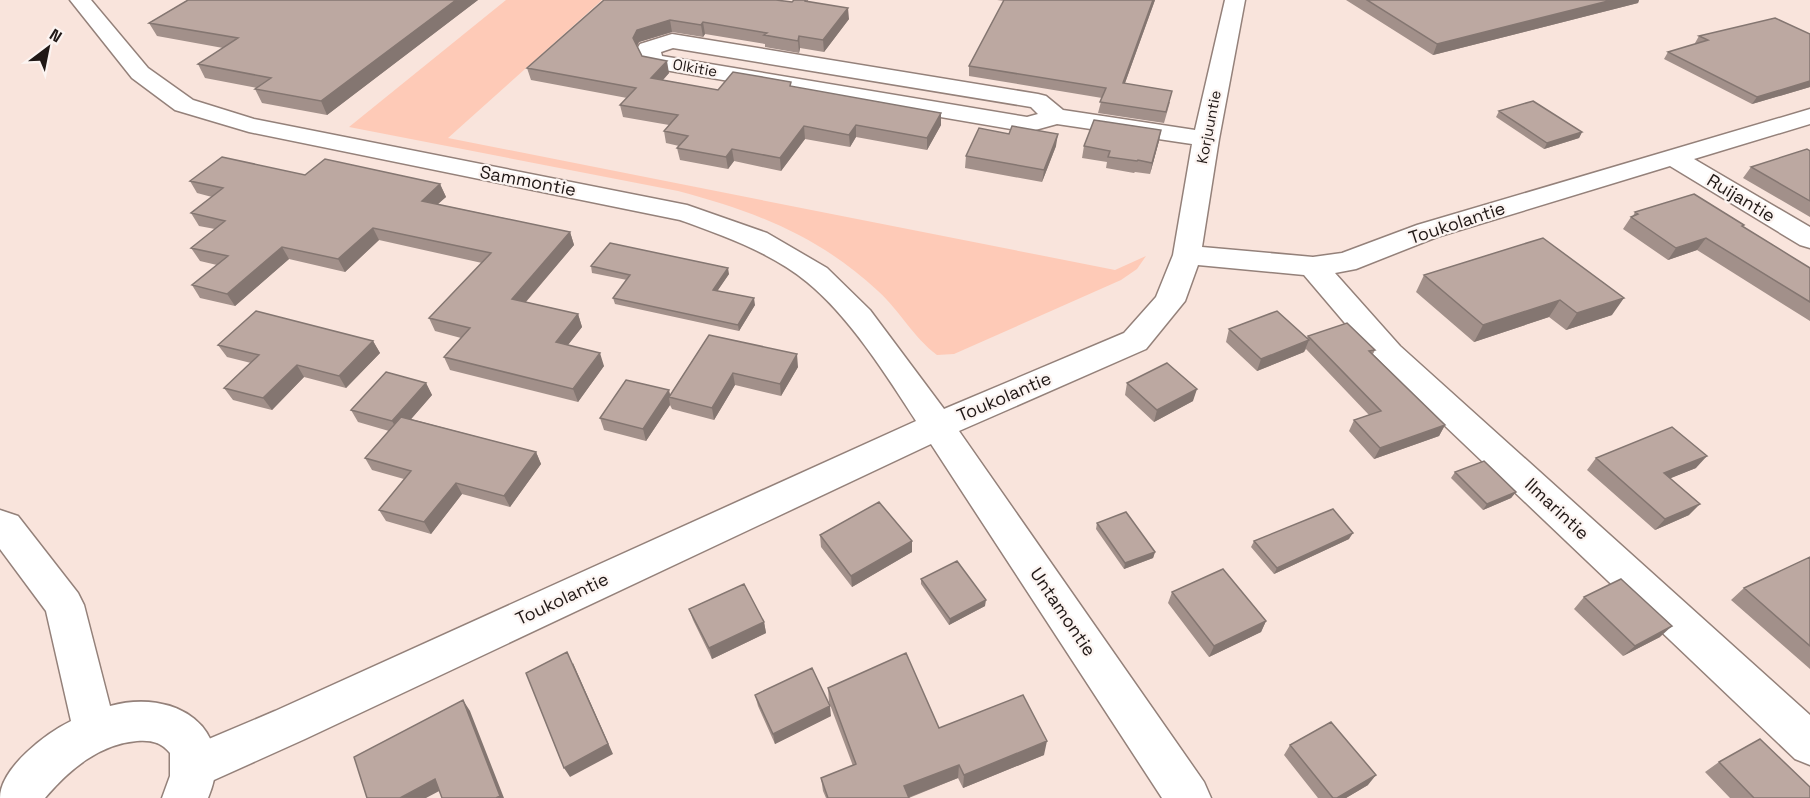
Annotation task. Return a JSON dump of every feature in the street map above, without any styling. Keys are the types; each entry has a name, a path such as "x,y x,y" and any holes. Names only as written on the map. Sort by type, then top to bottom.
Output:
{"street":[{"name":"Sammontie","path":"80,0 140,73 184,105 249,125 687,213 757,239 817,275 859,316 938,426"},
{"name":"Korjuuntie","path":"1187,255 1206,140 1235,0"},
{"name":"Olkitie","path":"1056,116 1038,101 672,41 648,49 653,61 1028,125 1056,116 1206,140"},
{"path":"844,93 859,72"},
{"name":"Toukolantie","path":"190,782 290,725 938,426 1135,341 1170,301 1187,255 1313,266 1346,262 1427,231 1810,116"},
{"name":"Ruijantie","path":"1673,157 1810,239"},
{"name":"Ilmarintie","path":"1313,266 1389,354 1810,744"},
{"name":"Untamontie","path":"938,426 1188,798"},
{"path":"0,525 4,527 64,605 95,731"},
{"path":"19,798 42,768 67,747 95,731 126,721 154,720 176,728 190,744 190,782"}],"shaded area":[{"path":"506,0 602,0 448,138 1115,270 1146,256 1137,269 1121,280 954,354 937,355 928,348 886,299 856,272 809,240 759,217 678,191 349,127"}],"building":[{"path":"188,0 456,0 321,101 255,89 271,78 198,64 238,38 149,23"},
{"path":"604,0 776,0 792,2 805,0 848,8 823,40 799,36 798,41 703,22 701,25 670,20 637,30 633,38 642,56 667,61 651,78 718,90 733,72 791,82 790,86 941,113 927,138 856,125 849,135 804,126 780,158 732,149 726,157 677,148 688,136 664,131 678,115 620,105 636,88 527,68"},
{"path":"1004,0 1153,0 1123,83 1172,91 1166,112 1100,102 1106,88 969,66"},
{"path":"1367,0 1612,0 1437,44"},
{"path":"1775,18 1810,34 1810,81 1757,97 1668,52 1708,40 1699,36"},
{"path":"1533,101 1582,132 1547,143 1499,111"},
{"path":"1094,120 1161,130 1152,163 1108,157 1110,151 1084,146"},
{"path":"1012,126 1058,134 1044,170 966,156 979,128 1009,134"},
{"path":"1807,149 1810,151 1810,201 1751,167"},
{"path":"222,157 305,175 325,159 440,184 422,201 570,232 512,299 578,314 556,342 600,353 573,389 444,357 470,328 429,318 491,253 373,228 338,259 282,247 227,294 192,285 228,256 191,248 225,221 191,213 223,188 190,181"},
{"path":"1694,194 1810,268 1810,302 1706,238 1676,248 1631,217 1638,214 1635,212"},
{"path":"1543,238 1624,298 1577,313 1560,300 1483,325 1424,275"},
{"path":"610,243 728,268 713,290 754,298 738,325 613,298 630,275 591,266"},
{"path":"256,311 373,341 339,376 297,365 263,398 224,388 259,355 218,345"},
{"path":"1277,311 1309,340 1261,359 1229,329"},
{"path":"1347,323 1375,350 1369,351 1445,425 1380,448 1354,420 1381,411 1308,336"},
{"path":"709,335 797,354 780,384 733,373 712,408 669,397"},
{"path":"1167,363 1197,389 1157,410 1127,383"},
{"path":"386,372 426,383 392,421 351,410"},
{"path":"626,380 669,390 643,429 600,418"},
{"path":"401,417 536,452 504,496 456,483 424,522 379,510 411,471 365,458"},
{"path":"1672,427 1707,456 1664,473 1700,504 1665,519 1596,458"},
{"path":"1484,461 1516,492 1487,504 1455,472"},
{"path":"879,502 912,541 851,576 820,535"},
{"path":"1333,509 1353,533 1277,568 1254,541"},
{"path":"1126,512 1155,552 1125,563 1097,523"},
{"path":"1810,557 1810,646 1744,588"},
{"path":"957,561 986,600 950,619 921,579"},
{"path":"1223,569 1266,621 1214,646 1172,592"},
{"path":"1621,579 1672,626 1635,646 1584,597"},
{"path":"744,584 764,622 709,648 689,609"},
{"path":"567,652 608,744 564,768 526,673"},
{"path":"906,653 939,728 1023,695 1047,741 964,775 959,765 904,786 909,798 828,798 821,778 856,764 828,688"},
{"path":"812,668 830,706 773,734 755,695"},
{"path":"463,700 500,796 496,798 442,798 435,779 400,798 367,798 354,757"},
{"path":"1331,722 1376,775 1337,798 1333,798 1290,745"},
{"path":"1760,739 1810,787 1810,798 1754,798 1719,762"}]}
